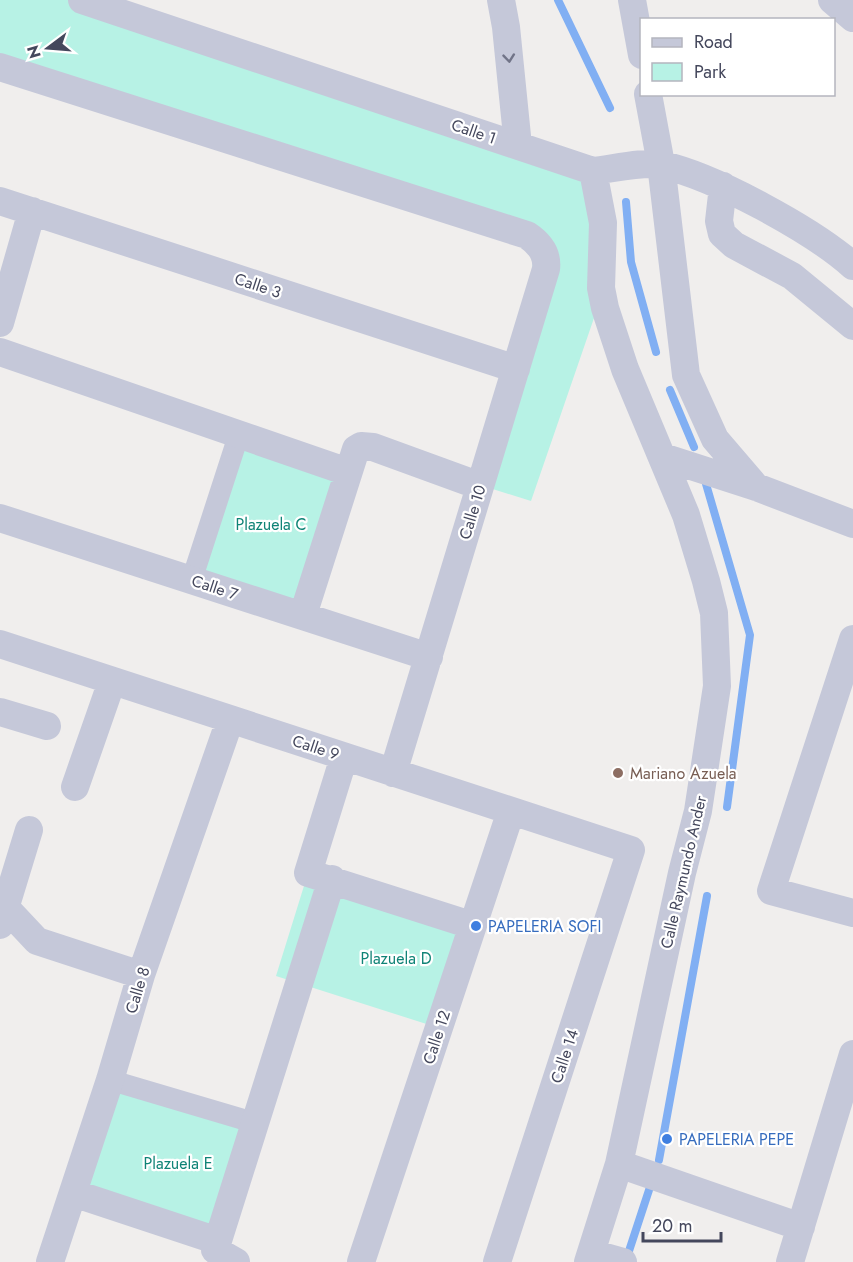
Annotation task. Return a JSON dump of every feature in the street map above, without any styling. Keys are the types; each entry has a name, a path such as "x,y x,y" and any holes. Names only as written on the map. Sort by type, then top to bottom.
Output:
{"street":[{"name":"Calle 1","path":"82,0 593,171 661,164 723,186 835,250 853,266"},
{"path":"501,0 506,27 518,146"},
{"path":"632,0 640,44"},
{"path":"832,0 853,18"},
{"name":"Calle 10","path":"0,67 527,235 537,241 547,262 546,269 393,773"},
{"path":"648,96 661,164 686,375 715,439 756,487"},
{"name":"Calle Raymundo Ander","path":"589,1257 619,1164 682,873 698,811 717,686 714,613 706,581 686,515 625,369 605,308 601,288 603,223 593,171"},
{"path":"723,186 719,221 722,234 734,245 792,276 853,326"},
{"name":"Calle 3","path":"0,201 516,369"},
{"path":"0,323 32,211"},
{"path":"0,352 239,434 352,460"},
{"path":"192,579 239,434"},
{"path":"303,615 352,460 366,446 480,486"},
{"path":"663,457 756,487 853,524"},
{"name":"Calle 7","path":"0,518 429,657"},
{"path":"853,639 771,891 853,913"},
{"name":"Calle 9","path":"0,644 631,850"},
{"path":"75,787 112,681"},
{"path":"0,712 47,726"},
{"name":"Calle 8","path":"50,1262 110,1080 141,975 230,720"},
{"path":"236,1262 215,1251 255,1123 320,876 344,757"},
{"name":"Calle 12","path":"361,1262 471,925 511,811"},
{"path":"29,830 7,872 3,916 37,941 141,975"},
{"name":"Calle 14","path":"496,1262 631,850"},
{"path":"320,876 471,925"},
{"path":"790,1262 853,1054"},
{"path":"110,1080 255,1123"},
{"path":"619,1164 801,1227"},
{"path":"73,1193 218,1241"},
{"path":"589,1257 623,1262"}],"green space":[{"path":"0,0 73,0 590,175 594,318 531,501 483,486 520,370 536,236 0,63"},
{"name":"Plazuela C","path":"239,434 348,472 303,615 192,579"},
{"name":"Plazuela D","path":"308,873 471,925 439,1028 276,976"},
{"name":"Plazuela E","path":"110,1080 255,1123 218,1241 73,1193"}],"waterway":[{"path":"558,0 610,108"},
{"path":"626,202 631,262 656,352"},
{"path":"670,390 694,447"},
{"path":"706,484 750,635 727,807"},
{"path":"659,1160 707,896"},
{"path":"628,1254 651,1184"}],"place":[{"name":"Mariano Azuela","path":"618,773"},
{"name":"PAPELERIA SOFI","path":"476,926"},
{"name":"PAPELERIA PEPE","path":"667,1139"}]}
